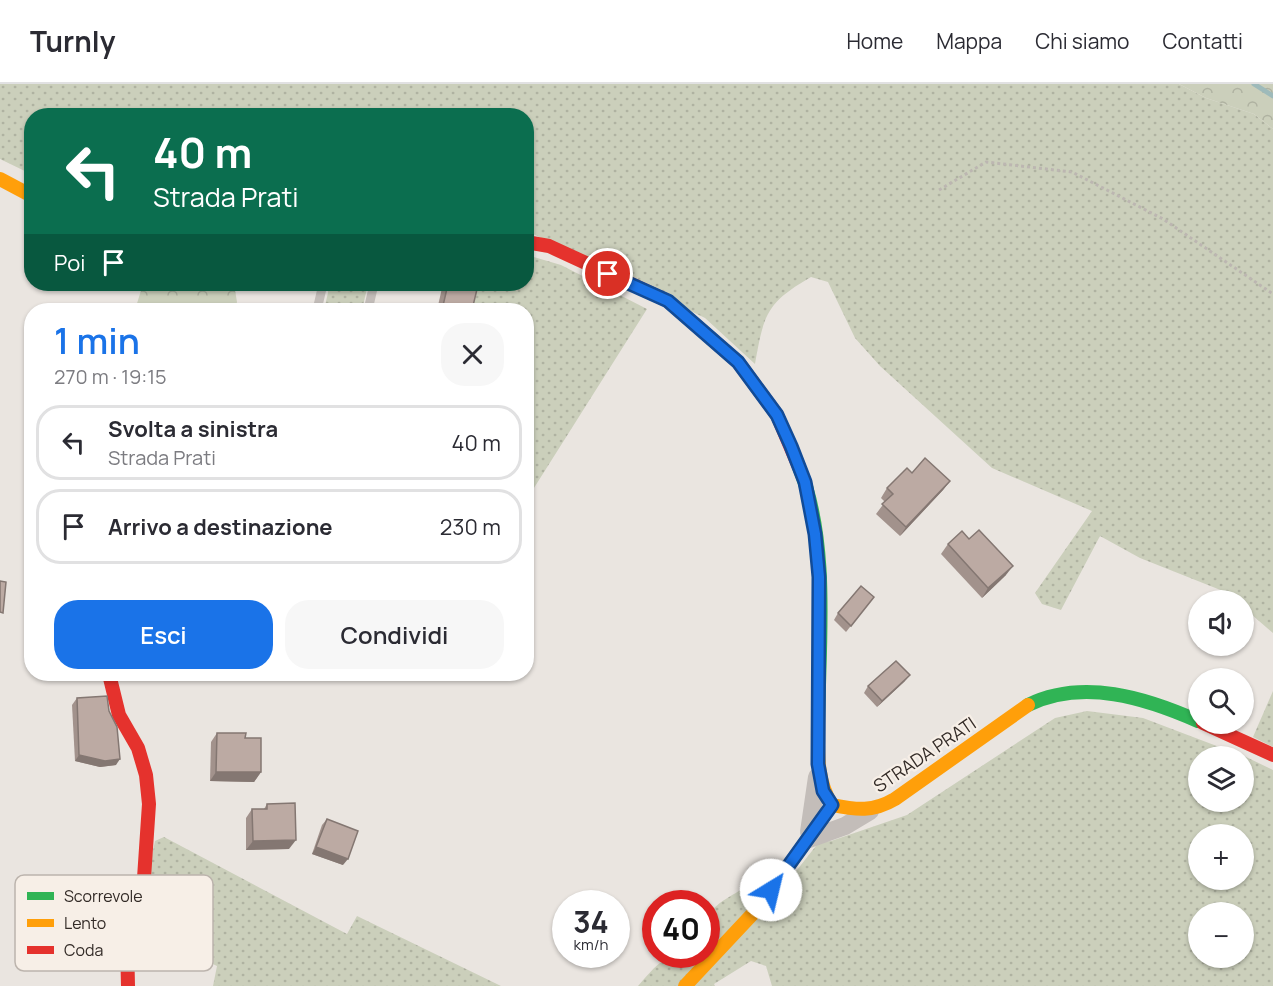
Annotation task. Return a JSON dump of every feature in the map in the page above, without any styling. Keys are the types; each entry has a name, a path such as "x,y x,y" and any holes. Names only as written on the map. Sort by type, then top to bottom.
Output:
{"street":[{"path":"0,179 24,192"},
{"path":"534,243 549,246 668,301 738,362 777,415 805,482 815,534 819,577 818,764 807,840"},
{"path":"111,681 119,715 138,748 146,775 149,804 144,875"},
{"name":"STRADA PRATI","path":"832,805 845,809 871,811 896,798 1040,700 1086,692 1106,693 1146,700 1188,717"},
{"path":"1227,734 1273,755"},
{"path":"685,986 759,907 832,805 823,791 818,764"},
{"path":"807,840 815,835 845,826 871,811"},
{"path":"128,971 128,986"}],"path":[{"path":"939,190 986,162 1072,172 1163,219 1273,294"}],"green space":[{"path":"0,84 1179,84 1206,98 1254,114 1273,129 1273,633 1254,617 1254,590 1220,590 1140,558 1100,536 1061,610 1042,604 1035,593 1092,511 992,468 880,366 855,338 828,282 811,277 776,303 765,321 755,364 705,318 534,234 534,108 24,108 24,171 0,159"},
{"path":"1179,84 1273,84 1273,129 1254,114 1206,98"},
{"path":"534,257 561,265 647,309 534,488 534,303 471,303 473,292 468,291 534,291"},
{"path":"141,291 235,291 237,302 237,303 137,303"},
{"path":"328,291 366,291 364,303 326,303"},
{"path":"1273,691 1273,747 1253,737"},
{"path":"1087,711 1143,718 1217,746 1188,746 1188,812 1254,812 1254,761 1273,770 1273,986 772,986 766,966 751,961 714,984 715,986 638,986 654,968 720,968 720,903 725,899 749,885 764,912 819,842 831,841 907,815 1055,718"},
{"path":"164,837 347,934 357,916 501,986 213,986 217,966 213,964 213,875 148,875 155,841"}],"building":[{"path":"446,291 477,291 474,303 444,303"},
{"path":"925,458 950,481 906,527 882,504 893,494 887,488 907,468 912,473"},
{"path":"979,530 1013,566 988,588 948,544 962,531 969,539"},
{"path":"0,581 6,582 3,613 0,612"},
{"path":"861,586 874,597 851,626 838,613"},
{"path":"896,661 910,675 882,701 868,686"},
{"path":"107,696 109,711 117,727 120,759 105,761 79,755 77,698"},
{"path":"217,733 246,733 245,738 261,738 261,772 216,772"},
{"path":"295,803 296,840 253,841 252,809 267,809 267,804"},
{"path":"327,819 358,831 348,859 316,847"}],"waterway":[{"path":"1254,84 1273,96"}],"traffic: fast":[{"path":"799,467 809,496 819,560 821,627 818,723"},
{"path":"1028,705 1049,697 1092,692 1136,699 1188,717"}],"traffic: slow":[{"path":"0,179 24,192"},
{"path":"818,723 819,766 823,786 832,805 865,809 895,799 1028,705"},
{"path":"685,986 759,907 832,805"}],"traffic: jam":[{"path":"534,243 549,246 668,301 738,362 777,415 799,467"},
{"path":"111,681 119,715 138,748 146,775 149,804 144,875"},
{"path":"1227,734 1273,755"},
{"path":"128,971 128,986"}],"route":[{"path":"608,274 668,301 738,362 758,386 777,415 805,482 815,534 819,577 818,764 823,791 832,805 771,890"}]}
